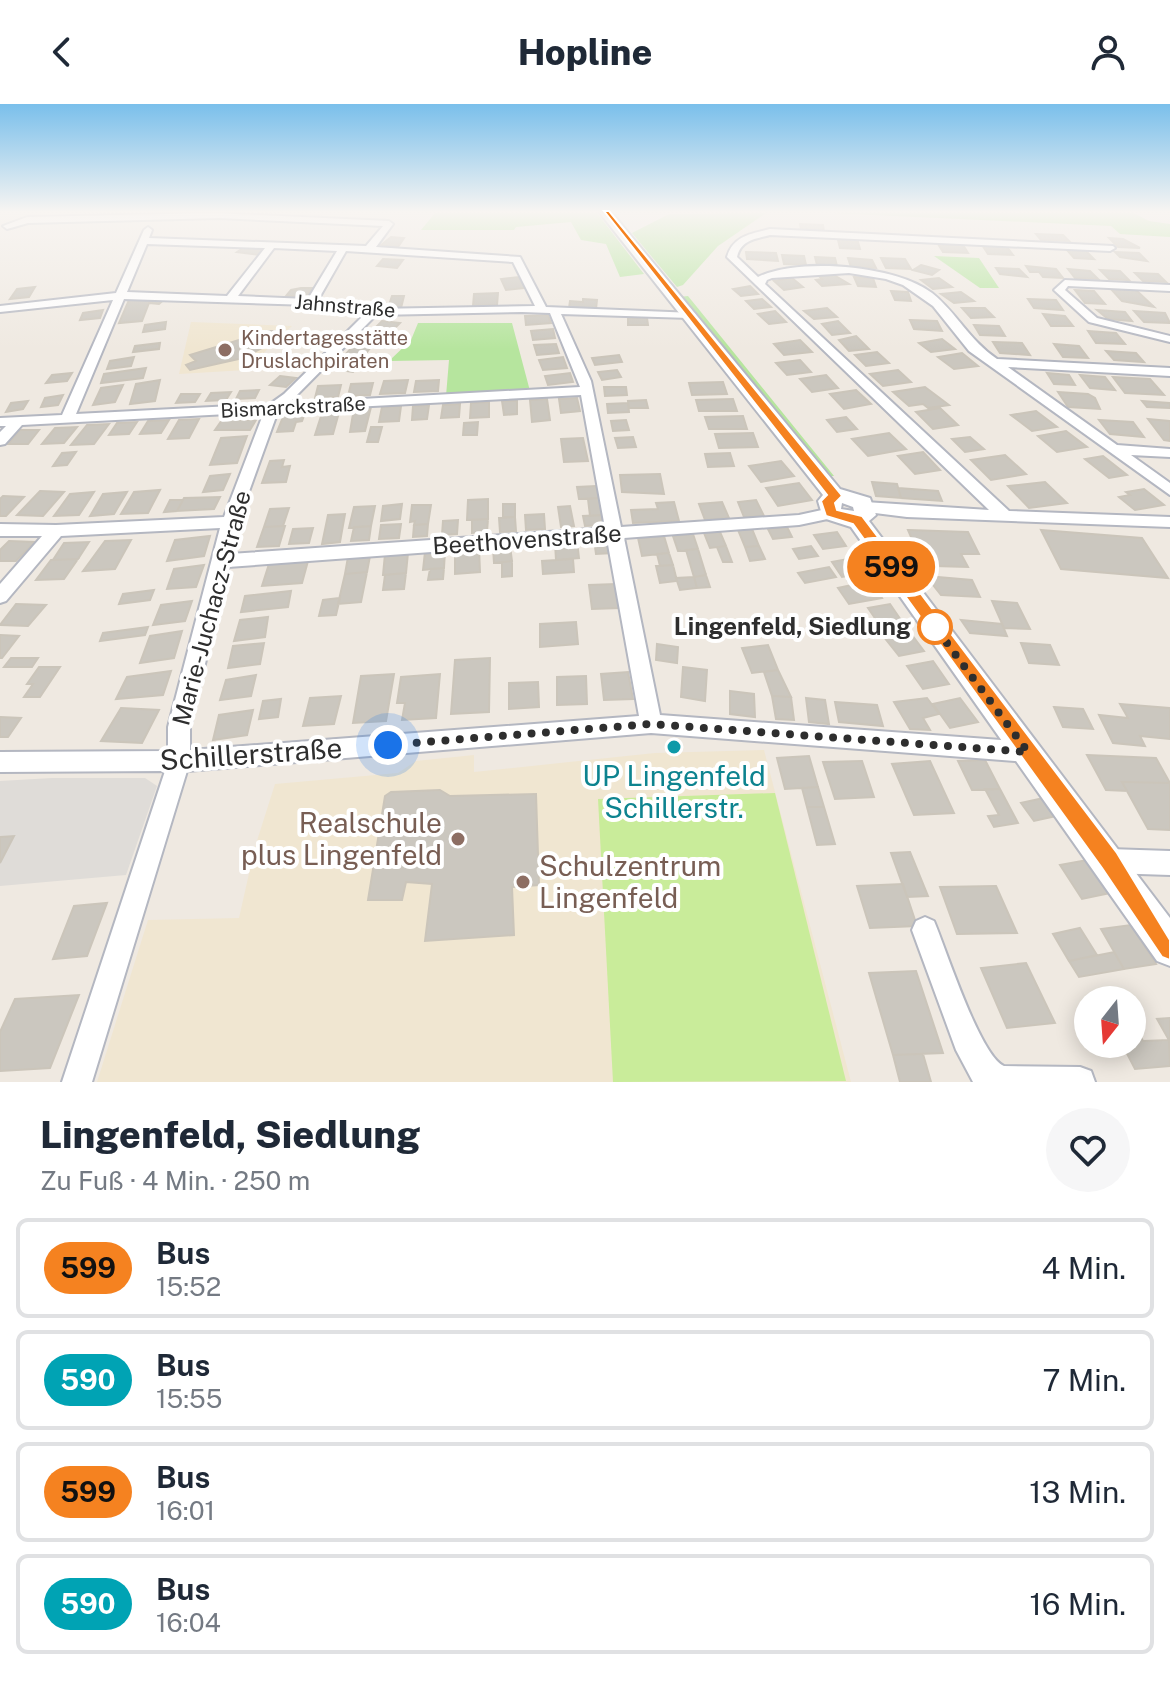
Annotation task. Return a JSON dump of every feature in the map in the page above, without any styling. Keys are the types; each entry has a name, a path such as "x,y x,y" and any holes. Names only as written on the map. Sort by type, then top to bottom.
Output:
{"main road":[{"path":"644,259 847,509 1109,861 1170,948"}],"street":[{"path":"68,417 136,259"},
{"path":"231,298 261,259"},
{"path":"311,302 337,259"},
{"path":"512,259 517,259 548,310 585,381 651,724"},
{"path":"734,259 1005,516"},
{"path":"761,283 762,278 771,275 813,270 873,274 922,290 973,348 1170,490"},
{"path":"1170,288 1072,283 1059,287 1093,320 1170,339"},
{"name":"Jahnstraße","path":"0,309 120,295 311,302 373,312 548,310 690,315"},
{"path":"272,408 289,397 373,312"},
{"path":"994,363 1170,372"},
{"name":"Bismarckstraße","path":"0,422 586,391"},
{"name":"Marie-Juchacz-Straße","path":"77,1082 179,761 179,727 230,522 272,408"},
{"path":"0,441 18,421"},
{"path":"1111,449 1170,453"},
{"name":"Beethovenstraße","path":"222,561 799,520 847,509 1170,522"},
{"path":"0,530 56,531 230,522"},
{"path":"0,596 56,531"},
{"name":"Schillerstraße","path":"0,762 179,761 651,724 1028,752"},
{"path":"1109,861 1170,863"},
{"path":"925,930 971,1050 985,1073 1004,1081 1080,1082"}],"shaded area":[{"name":"Kindertagesstätte Druslachpiraten","path":"191,322 292,326 246,370 179,374"},
{"name":"Schulzentrum Lingenfeld","path":"764,750 851,1082 97,1082 148,920 239,918 255,847 275,784 398,773 416,761 474,755 474,772 655,753"},
{"path":"145,778 157,786 126,875 0,886 0,781"}],"green space":[{"path":"612,259 632,259 644,274 620,277"},
{"path":"653,259 707,259 683,285 677,287"},
{"path":"938,259 979,259 999,288 980,288"},
{"path":"688,296 834,476 824,476 679,297"},
{"path":"418,323 512,323 530,391 446,396 449,360 389,361 411,340"},
{"path":"775,793 846,1081 613,1082 598,799"}],"building":[{"path":"383,259 403,260 397,268 377,266"},
{"path":"747,259 777,259 778,261"},
{"path":"783,259 805,259 806,265 784,264"},
{"path":"815,259 835,259 837,266 817,265"},
{"path":"848,259 872,260 876,268 851,267"},
{"path":"881,259 905,259 911,269 886,268"},
{"path":"921,265 939,270 932,275 913,270"},
{"path":"1026,266 1056,269 1063,278 1043,277 1039,272 1030,272"},
{"path":"996,268 1019,269 1027,277 1000,274"},
{"path":"1068,269 1090,271 1098,279 1075,278"},
{"path":"1100,270 1120,271 1129,280 1109,279"},
{"path":"1135,273 1158,274 1166,282 1143,281"},
{"path":"834,275 849,284 822,286 816,280 822,279 819,276"},
{"path":"519,277 525,288 506,290 501,279"},
{"path":"854,277 873,278 876,287 858,286"},
{"path":"792,278 803,287 784,290 774,281"},
{"path":"939,278 952,287 933,289 921,280"},
{"path":"750,286 758,294 741,296 733,289"},
{"path":"35,287 29,297 10,299 17,289"},
{"path":"312,288 307,296 286,296 291,290"},
{"path":"1111,289 1136,290 1154,307 1122,301"},
{"path":"1075,290 1094,291 1105,304 1085,303"},
{"path":"891,291 908,292 911,301 895,300"},
{"path":"961,292 974,301 954,303 941,294"},
{"path":"498,293 497,305 473,306 474,294"},
{"path":"392,296 404,296 401,308 388,308"},
{"path":"166,298 159,304 149,303 142,321 119,323 129,300"},
{"path":"583,299 597,300 596,309 569,308 570,301 583,302"},
{"path":"762,299 771,307 754,309 746,301"},
{"path":"1028,299 1056,300 1063,310 1034,308"},
{"path":"827,308 837,317 814,319 804,311"},
{"path":"962,308 985,308 994,317 971,318"},
{"path":"103,310 100,318 80,320 83,313"},
{"path":"1097,310 1125,312 1132,321 1108,319"},
{"path":"775,311 786,322 769,324 758,314"},
{"path":"1134,311 1165,313 1170,323 1144,322"},
{"path":"1043,314 1065,316 1073,326 1051,326"},
{"path":"548,315 551,323 526,325 525,316"},
{"path":"628,318 647,318 648,325 628,325"},
{"path":"910,320 937,321 942,331 914,329"},
{"path":"382,321 400,323 392,331 374,329"},
{"path":"838,321 850,333 832,335 822,324"},
{"path":"166,322 165,329 143,332 145,325"},
{"path":"974,325 999,326 1005,336 980,335"},
{"path":"553,329 555,338 533,340 531,331"},
{"path":"268,331 278,331 264,347 243,358 190,370 186,365 196,361 190,355"},
{"path":"1088,331 1116,333 1125,344 1096,343"},
{"path":"370,333 385,335 377,344 362,342"},
{"path":"317,336 334,339 325,347 307,345"},
{"path":"856,336 869,349 849,351 839,340"},
{"path":"942,339 955,349 931,352 919,343"},
{"path":"800,340 812,352 784,355 774,344"},
{"path":"993,342 1022,343 1030,355 1000,353"},
{"path":"160,343 159,349 133,352 135,346"},
{"path":"556,344 559,353 537,355 534,345"},
{"path":"1054,344 1079,346 1088,358 1063,357"},
{"path":"354,345 371,347 362,358 344,356"},
{"path":"1106,351 1136,353 1144,362 1114,360"},
{"path":"877,352 889,363 866,366 855,355"},
{"path":"962,353 978,366 954,369 938,357"},
{"path":"619,355 622,362 595,365 592,358"},
{"path":"346,356 365,358 353,372 333,369"},
{"path":"134,357 131,366 107,369 110,361"},
{"path":"563,357 567,368 543,370 539,360"},
{"path":"800,360 811,372 787,375 776,363"},
{"path":"146,368 143,378 101,383 104,374"},
{"path":"617,370 621,377 602,380 598,372"},
{"path":"898,370 911,382 883,386 870,374"},
{"path":"72,373 67,381 46,383 52,375"},
{"path":"570,373 573,382 548,385 545,376"},
{"path":"1047,373 1069,375 1075,385 1054,384"},
{"path":"826,375 838,388 812,392 800,379"},
{"path":"1080,375 1105,377 1115,390 1090,388"},
{"path":"280,376 296,378 286,387 270,385"},
{"path":"1113,377 1150,379 1164,395 1125,393"},
{"path":"160,380 155,401 130,404 136,384"},
{"path":"408,380 405,393 380,394 384,381"},
{"path":"439,380 438,391 414,392 416,381"},
{"path":"723,382 727,394 692,395 689,383"},
{"path":"373,383 370,395 348,396 351,384"},
{"path":"123,385 115,402 93,405 101,388"},
{"path":"341,385 338,397 315,398 318,386"},
{"path":"604,387 626,387 627,395 605,396"},
{"path":"925,387 949,405 928,408 923,404 909,406 893,392"},
{"path":"259,390 255,398 236,399 240,391"},
{"path":"856,390 871,404 844,409 830,394"},
{"path":"231,392 226,400 206,401 211,393"},
{"path":"1058,392 1088,394 1095,398 1100,409 1068,407"},
{"path":"181,394 200,394 195,402 176,403"},
{"path":"63,395 58,405 41,407 45,398"},
{"path":"577,398 580,411 561,413 559,399"},
{"path":"547,399 550,420 532,422 530,400"},
{"path":"733,399 737,411 699,411 696,400"},
{"path":"646,400 648,408 629,408 628,401"},
{"path":"28,401 23,409 6,412 11,403"},
{"path":"502,401 517,401 517,414 504,415"},
{"path":"1142,401 1170,403 1170,408 1147,407"},
{"path":"489,402 489,417 470,418 471,403"},
{"path":"628,403 629,412 608,413 607,404"},
{"path":"460,404 459,417 441,418 443,405"},
{"path":"429,405 427,419 412,420 413,406"},
{"path":"401,406 399,421 379,422 382,407"},
{"path":"371,407 365,431 350,432 354,408"},
{"path":"940,408 958,425 933,429 916,412"},
{"path":"340,409 333,434 315,435 323,410"},
{"path":"306,411 293,431 277,432 285,412"},
{"path":"1036,411 1057,427 1032,431 1011,415"},
{"path":"743,416 747,429 709,429 705,417"},
{"path":"846,417 857,429 837,432 827,420"},
{"path":"199,419 189,438 168,439 179,420"},
{"path":"1148,419 1170,421 1170,441 1164,440"},
{"path":"169,420 161,433 140,434 148,421"},
{"path":"222,420 256,420 250,430 215,430"},
{"path":"626,420 629,430 613,431 611,421"},
{"path":"1099,420 1133,422 1144,437 1110,434"},
{"path":"137,422 129,434 109,435 117,423"},
{"path":"478,422 477,435 463,435 464,423"},
{"path":"109,424 94,444 71,445 87,425"},
{"path":"77,427 64,443 42,444 55,428"},
{"path":"371,427 382,427 378,442 367,442"},
{"path":"20,430 39,430 28,444 8,444"},
{"path":"1066,431 1087,447 1057,452 1038,436"},
{"path":"753,433 758,447 719,448 715,434"},
{"path":"889,433 906,449 868,456 852,439"},
{"path":"247,436 237,463 210,465 221,438"},
{"path":"633,437 636,447 618,448 615,438"},
{"path":"970,437 984,449 965,452 952,439"},
{"path":"583,438 588,461 564,462 561,439"},
{"path":"76,452 67,465 53,466 62,453"},
{"path":"923,452 940,470 915,474 898,456"},
{"path":"730,453 734,466 708,467 705,454"},
{"path":"1005,455 1026,474 991,480 971,460"},
{"path":"1103,456 1127,475 1109,478 1085,459"},
{"path":"284,460 282,467 290,466 286,482 262,483 270,461"},
{"path":"781,461 794,476 761,482 749,466"},
{"path":"230,474 223,490 203,492 210,476"},
{"path":"660,474 664,494 622,492 620,475"},
{"path":"872,482 897,484 901,498 876,496"},
{"path":"1045,482 1067,503 1029,508 1008,486"},
{"path":"799,483 812,500 778,506 766,488"},
{"path":"596,486 599,498 579,499 577,487"},
{"path":"898,488 938,491 942,501 901,498"},
{"path":"1144,489 1164,505 1135,510 1119,497 1130,495 1126,492"},
{"path":"160,490 148,513 121,514 134,492"},
{"path":"40,491 64,492 43,516 17,515"},
{"path":"94,492 79,515 54,516 70,494"},
{"path":"127,492 114,514 90,516 103,494"},
{"path":"3,496 24,497 6,516 0,516 0,499"},
{"path":"220,497 214,509 177,511 184,498"},
{"path":"599,498 602,515 590,516 588,499"},
{"path":"488,499 488,519 467,520 468,500"},
{"path":"170,500 183,500 177,511 164,512"},
{"path":"756,500 764,516 744,517 738,502"},
{"path":"674,502 679,521 633,523 631,510 658,509 656,503"},
{"path":"722,502 729,518 705,520 699,504"},
{"path":"402,504 400,519 381,521 383,506"},
{"path":"503,504 515,504 515,517 503,517"},
{"path":"412,505 431,505 428,524 414,525 415,521 410,522"},
{"path":"375,506 371,526 349,528 354,507"},
{"path":"570,506 574,526 561,527 558,507"},
{"path":"289,508 283,526 264,527 270,509"},
{"path":"345,514 340,542 322,544 328,515"},
{"path":"544,514 545,529 526,530 525,515"},
{"path":"602,515 604,525 585,526 583,516"},
{"path":"515,517 516,531 500,532 499,518"},
{"path":"488,519 487,532 472,533 472,520"},
{"path":"458,520 457,534 442,535 443,521"},
{"path":"401,524 399,538 379,539 381,525"},
{"path":"428,524 427,536 413,537 414,525"},
{"path":"285,526 279,546 257,547 264,527"},
{"path":"371,526 369,540 351,541 354,527"},
{"path":"787,527 792,537 773,539 768,529"},
{"path":"313,528 309,543 289,544 293,529"},
{"path":"752,529 759,546 745,547 738,530"},
{"path":"908,530 968,532 979,554 961,554 968,567 934,566 929,554 918,553"},
{"path":"1041,530 1142,538 1168,578 1061,569"},
{"path":"720,532 726,546 710,548 704,533"},
{"path":"837,532 846,546 823,549 814,535"},
{"path":"693,534 698,549 678,551 673,536"},
{"path":"210,536 204,556 167,561 175,540"},
{"path":"664,536 669,553 642,556 638,538"},
{"path":"610,539 613,553 596,554 594,540"},
{"path":"131,540 115,569 83,571 105,541"},
{"path":"9,541 35,542 16,561 0,561 0,550"},
{"path":"577,541 579,558 556,560 555,543"},
{"path":"89,542 78,559 53,560 64,543"},
{"path":"510,546 512,561 494,563 493,548"},
{"path":"726,546 732,562 723,562 717,547"},
{"path":"759,546 765,559 750,561 745,547"},
{"path":"811,546 818,556 799,559 793,549"},
{"path":"479,548 480,572 455,574 455,550"},
{"path":"698,549 706,575 694,577 686,550"},
{"path":"445,551 444,568 423,570 425,552"},
{"path":"408,553 406,573 383,575 385,554"},
{"path":"669,553 673,565 660,566 657,554"},
{"path":"370,556 367,572 345,574 348,557"},
{"path":"853,558 864,573 842,577 832,562"},
{"path":"78,559 64,579 36,580 51,560"},
{"path":"573,559 574,572 543,574 542,561"},
{"path":"308,561 302,583 262,586 269,564"},
{"path":"512,561 512,576 502,577 502,562"},
{"path":"204,565 196,587 167,589 174,569"},
{"path":"673,565 677,581 660,583 656,566"},
{"path":"829,567 836,577 805,583 798,573"},
{"path":"444,568 443,579 428,580 430,569"},
{"path":"367,572 361,602 338,604 345,574"},
{"path":"406,573 404,589 383,590 385,575"},
{"path":"706,575 710,587 697,588 694,577"},
{"path":"926,576 972,580 980,597 941,595"},
{"path":"694,577 697,588 680,590 676,578"},
{"path":"863,578 870,581 882,598 849,604 838,588 852,585 848,581"},
{"path":"616,584 620,608 592,609 589,585"},
{"path":"154,590 150,600 119,604 123,594"},
{"path":"291,591 288,607 241,612 245,596"},
{"path":"340,598 336,615 319,616 323,600"},
{"path":"192,601 185,621 153,625 161,605"},
{"path":"992,601 1017,603 1030,629 1004,628"},
{"path":"16,604 46,605 28,626 0,625"},
{"path":"890,604 903,623 881,627 868,608"},
{"path":"268,617 265,637 234,641 240,620"},
{"path":"961,620 1002,624 1007,636 970,633"},
{"path":"576,622 578,644 540,647 540,624"},
{"path":"148,627 145,635 100,641 103,633"},
{"path":"182,631 174,658 140,663 150,636"},
{"path":"909,631 924,651 899,656 884,637"},
{"path":"0,635 19,636 2,658 0,658"},
{"path":"264,643 260,664 228,668 233,646"},
{"path":"1021,643 1050,645 1059,665 1029,663"},
{"path":"657,644 678,647 677,663 656,660"},
{"path":"768,645 778,670 752,673 742,648"},
{"path":"11,658 38,658 32,667 4,667"},
{"path":"490,658 489,712 451,714 455,660"},
{"path":"933,661 949,684 923,689 907,666"},
{"path":"39,667 60,667 40,697 24,697 33,684 27,684"},
{"path":"683,667 707,670 705,701 681,697"},
{"path":"778,670 791,697 772,696 764,672"},
{"path":"171,671 163,695 116,699 127,677"},
{"path":"628,672 633,699 604,700 601,674"},
{"path":"394,674 386,721 353,723 361,676"},
{"path":"440,674 436,718 402,720 405,703 397,703 401,677"},
{"path":"256,675 251,696 220,700 226,680"},
{"path":"586,676 587,704 557,705 557,677"},
{"path":"538,682 539,707 509,709 509,683"},
{"path":"730,691 754,694 755,717 730,714"},
{"path":"341,696 334,724 303,726 310,698"},
{"path":"772,696 791,697 794,720 776,719"},
{"path":"806,698 825,700 829,724 809,722"},
{"path":"927,698 939,714 923,718 930,730 910,729 894,702"},
{"path":"960,698 978,722 950,728 933,704"},
{"path":"281,699 278,717 259,719 263,701"},
{"path":"835,702 877,705 883,726 839,722"},
{"path":"1120,704 1170,708 1170,739 1140,736 1145,746 1113,743 1099,715 1128,718"},
{"path":"1054,707 1083,709 1093,729 1063,727"},
{"path":"121,708 159,710 142,743 101,741"},
{"path":"253,710 247,735 213,740 219,715"},
{"path":"0,717 21,718 8,737 0,737"},
{"path":"1087,755 1156,758 1170,783 1122,782 1127,791 1106,790"},
{"path":"809,756 818,787 785,789 777,758"},
{"path":"985,760 1000,789 972,790 958,761"},
{"path":"862,761 874,797 835,799 823,762"},
{"path":"930,761 954,813 914,815 892,764"},
{"path":"1122,782 1170,783 1170,830 1148,829"},
{"path":"818,787 824,807 807,807 802,788"},
{"path":"985,789 1000,789 1018,823 994,827 988,816 999,815"},
{"name":"Realschule plus Lingenfeld","path":"440,790 450,796 536,794 539,885 512,887 514,935 425,941 432,884 406,882 402,900 368,900 385,796 391,792"},
{"path":"1043,798 1056,816 1034,821 1021,803"},
{"path":"807,807 824,807 835,844 817,845"},
{"path":"14,836 0,863 0,837"},
{"path":"910,852 928,896 907,897 891,853"},
{"path":"1087,860 1110,893 1082,899 1060,865"},
{"path":"903,884 917,926 870,928 857,886"},
{"path":"996,886 1017,933 957,934 940,887"},
{"path":"107,903 87,956 53,959 74,906"},
{"path":"1131,925 1156,964 1124,969 1101,929"},
{"path":"1080,928 1097,955 1069,961 1053,934"},
{"path":"1114,952 1124,969 1079,977 1069,961"},
{"path":"1026,963 1055,1023 1007,1028 981,968"},
{"path":"916,971 943,1053 893,1055 869,973"},
{"path":"79,995 50,1068 0,1071 0,1032 15,999"},
{"path":"1170,1018 1170,1042 1157,1019"},
{"path":"1169,1040 1170,1066 1135,1069 1129,1058 1146,1058 1146,1041"},
{"path":"923,1054 931,1082 900,1082 893,1055"}],"bus line":[{"name":"599","path":"644,259 835,496 827,505 831,513 846,520 857,520 1170,948"}],"place":[{"name":"Kindertagesstätte Druslachpiraten","path":"225,350"},
{"name":"Lingenfeld, Siedlung","path":"935,627"},
{"name":"UP Lingenfeld Schillerstr.","path":"674,747"},
{"name":"Realschule plus Lingenfeld","path":"458,839"},
{"name":"Schulzentrum Lingenfeld","path":"523,882"}],"route":[{"path":"388,745 651,724 1028,752 935,627"}]}
